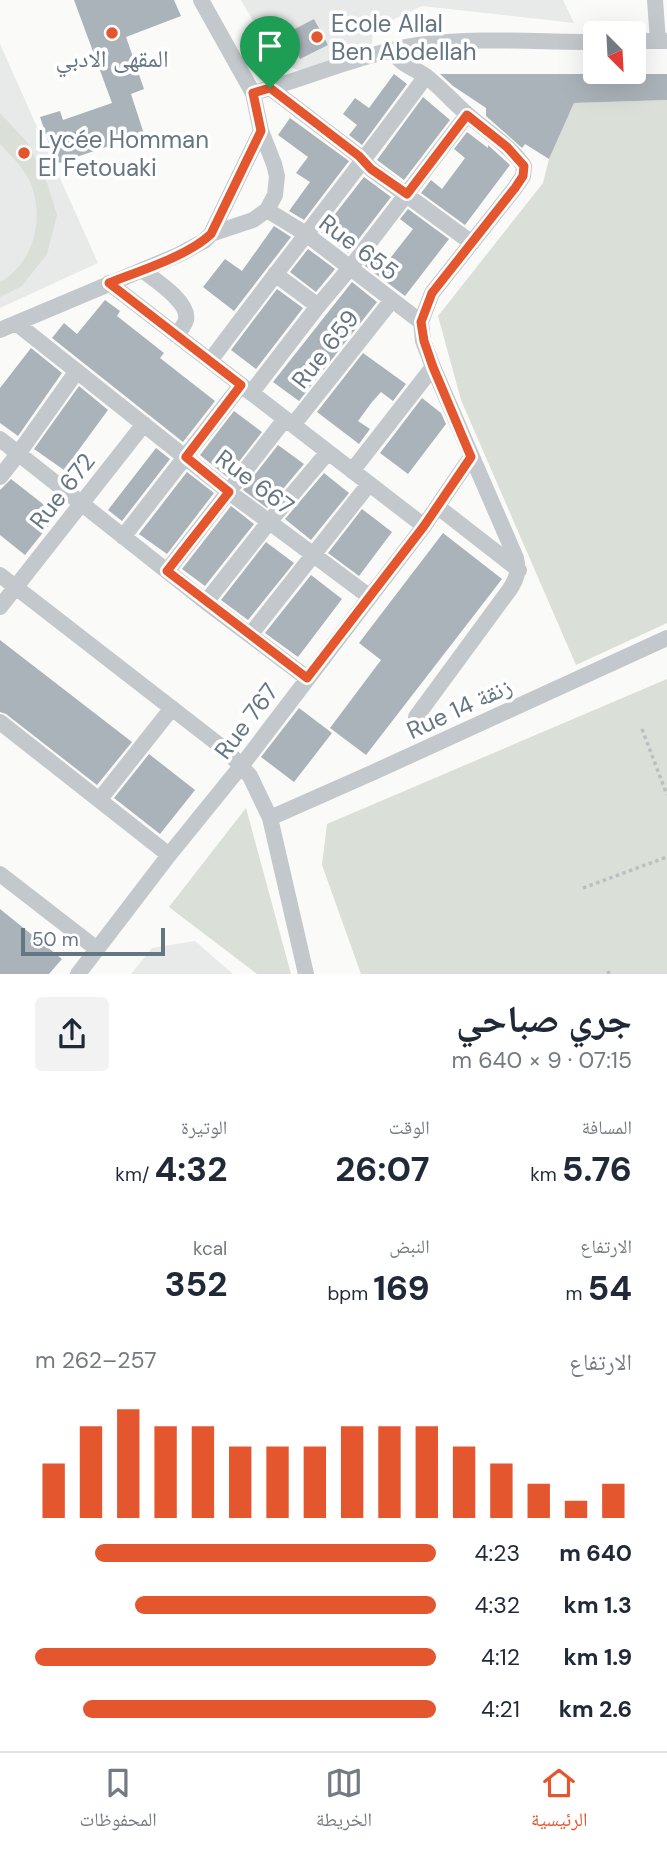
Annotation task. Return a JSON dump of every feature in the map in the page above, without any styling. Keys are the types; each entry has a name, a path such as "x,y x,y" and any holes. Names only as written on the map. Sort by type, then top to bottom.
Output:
{"street":[{"path":"201,0 253,93 261,131 277,176 275,195 267,210 253,220 211,234"},
{"path":"654,0 662,41"},
{"path":"253,93 330,68 417,46 450,42 583,42"},
{"path":"393,51 404,65 426,76 467,115 507,147 524,166 523,176 515,188 432,293 421,322 433,367 519,570 510,589 416,717"},
{"path":"210,361 426,76"},
{"path":"270,88 359,156 371,169 472,243"},
{"path":"123,537 186,457 350,268 467,115"},
{"path":"0,330 178,255 204,241 211,234 261,131"},
{"name":"Rue 655","path":"267,210 306,234 421,322"},
{"path":"142,270 181,303 186,311 186,318 176,335"},
{"path":"275,274 318,306"},
{"path":"109,283 424,526"},
{"name":"Rue 659","path":"167,571 229,492 392,300"},
{"name":"Rue 667","path":"16,323 229,492 370,597"},
{"path":"352,471 433,367"},
{"path":"0,477 78,371"},
{"name":"Rue 672","path":"0,607 144,424"},
{"path":"0,439 307,678"},
{"path":"206,602 328,452"},
{"name":"Rue 767","path":"78,974 424,526 471,457"},
{"path":"250,635 369,484"},
{"path":"438,507 519,570"},
{"path":"0,575 242,765 270,818 306,974"},
{"name":"Rue 14 زنقة","path":"270,818 667,638"},
{"path":"100,799 172,708"},
{"path":"0,722 169,855"},
{"path":"0,874 97,948"}],"path":[{"path":"642,729 667,795"},
{"path":"583,887 667,857"}],"shaded area":[{"name":"Ecole Allal Ben Abdellah","path":"241,0 563,0 574,23 422,6 373,29 372,44 300,71 277,62"},
{"name":"Lycée Homman El Fetouaki","path":"0,44 98,263 0,308"},
{"path":"667,100 667,623 576,665 461,400 438,316 543,183 549,159 574,103"},
{"path":"0,113 27,142 45,177 57,215 47,254 22,286 0,297 0,282 21,264 28,253 37,214 27,175 0,144"},
{"path":"667,679 667,974 361,974 322,865 327,824"},
{"path":"246,808 291,974 257,974 169,907"},
{"path":"195,941 233,974 131,974 152,948"}],"building":[{"path":"74,0 174,0 181,16 126,37 144,89 131,94 144,134 56,164 40,117 60,111 63,120 112,103"},
{"path":"314,19 328,45 300,59 287,33"},
{"path":"394,74 407,84 362,145 349,135 357,125 343,114 355,98 369,108"},
{"path":"440,74 583,74 583,84 646,84 646,74 667,74 667,100 574,103 549,159 525,144 522,148 486,116 486,108"},
{"path":"423,97 450,120 404,180 377,160"},
{"path":"290,118 349,161 304,220 289,211 310,182 296,173 308,157 278,135"},
{"path":"467,132 488,148 488,145 510,165 465,225 421,193 431,180 442,189 465,158 454,149"},
{"path":"364,177 391,197 348,253 321,232"},
{"path":"408,209 449,239 405,296 365,266 376,252 388,261 413,229 400,219"},
{"path":"274,226 291,237 234,311 203,287 225,259 242,271"},
{"path":"308,249 335,269 316,292 290,272"},
{"path":"352,282 377,302 299,401 273,382"},
{"path":"277,289 303,308 256,369 231,350"},
{"path":"105,300 120,311 117,316 164,353 160,358 215,401 183,442 52,338 64,323 77,334"},
{"path":"31,348 62,373 18,436 0,423 0,388"},
{"path":"363,353 406,384 393,401 381,392 372,402 358,421 370,429 359,444 317,412"},
{"path":"79,386 108,410 64,470 34,449"},
{"path":"422,398 441,413 446,424 408,474 380,453"},
{"path":"234,411 262,432 227,477 200,455"},
{"path":"278,445 304,464 267,508 243,490"},
{"path":"156,448 170,459 122,521 108,510"},
{"path":"187,472 214,493 167,554 139,534"},
{"path":"324,473 349,493 311,540 285,519"},
{"path":"11,479 57,515 25,555 0,535 0,490"},
{"path":"231,506 254,524 205,586 182,569"},
{"path":"362,509 392,532 359,576 328,553"},
{"path":"443,533 502,579 366,755 330,728 381,660 359,643"},
{"path":"266,542 294,563 248,620 221,600"},
{"path":"311,575 342,599 298,657 265,633"},
{"path":"0,640 132,742 97,785 0,712"},
{"path":"299,708 332,733 294,782 261,757"},
{"path":"149,754 195,790 160,834 114,798"},
{"path":"0,909 62,959 49,974 0,974"}],"place":[{"name":"المقهى الادبي","path":"112,33"},
{"name":"Ecole Allal Ben Abdellah","path":"317,37"},
{"name":"Lycée Homman El Fetouaki","path":"24,153"}],"route":[{"path":"270,88 359,156 371,169 407,194 467,115 507,147 524,166 523,176 515,188 432,293 421,322 433,367 471,457 424,526 307,678 167,571 229,492 186,457 241,385 109,283 178,255 204,241 211,234 261,131 253,93 270,88"}]}
